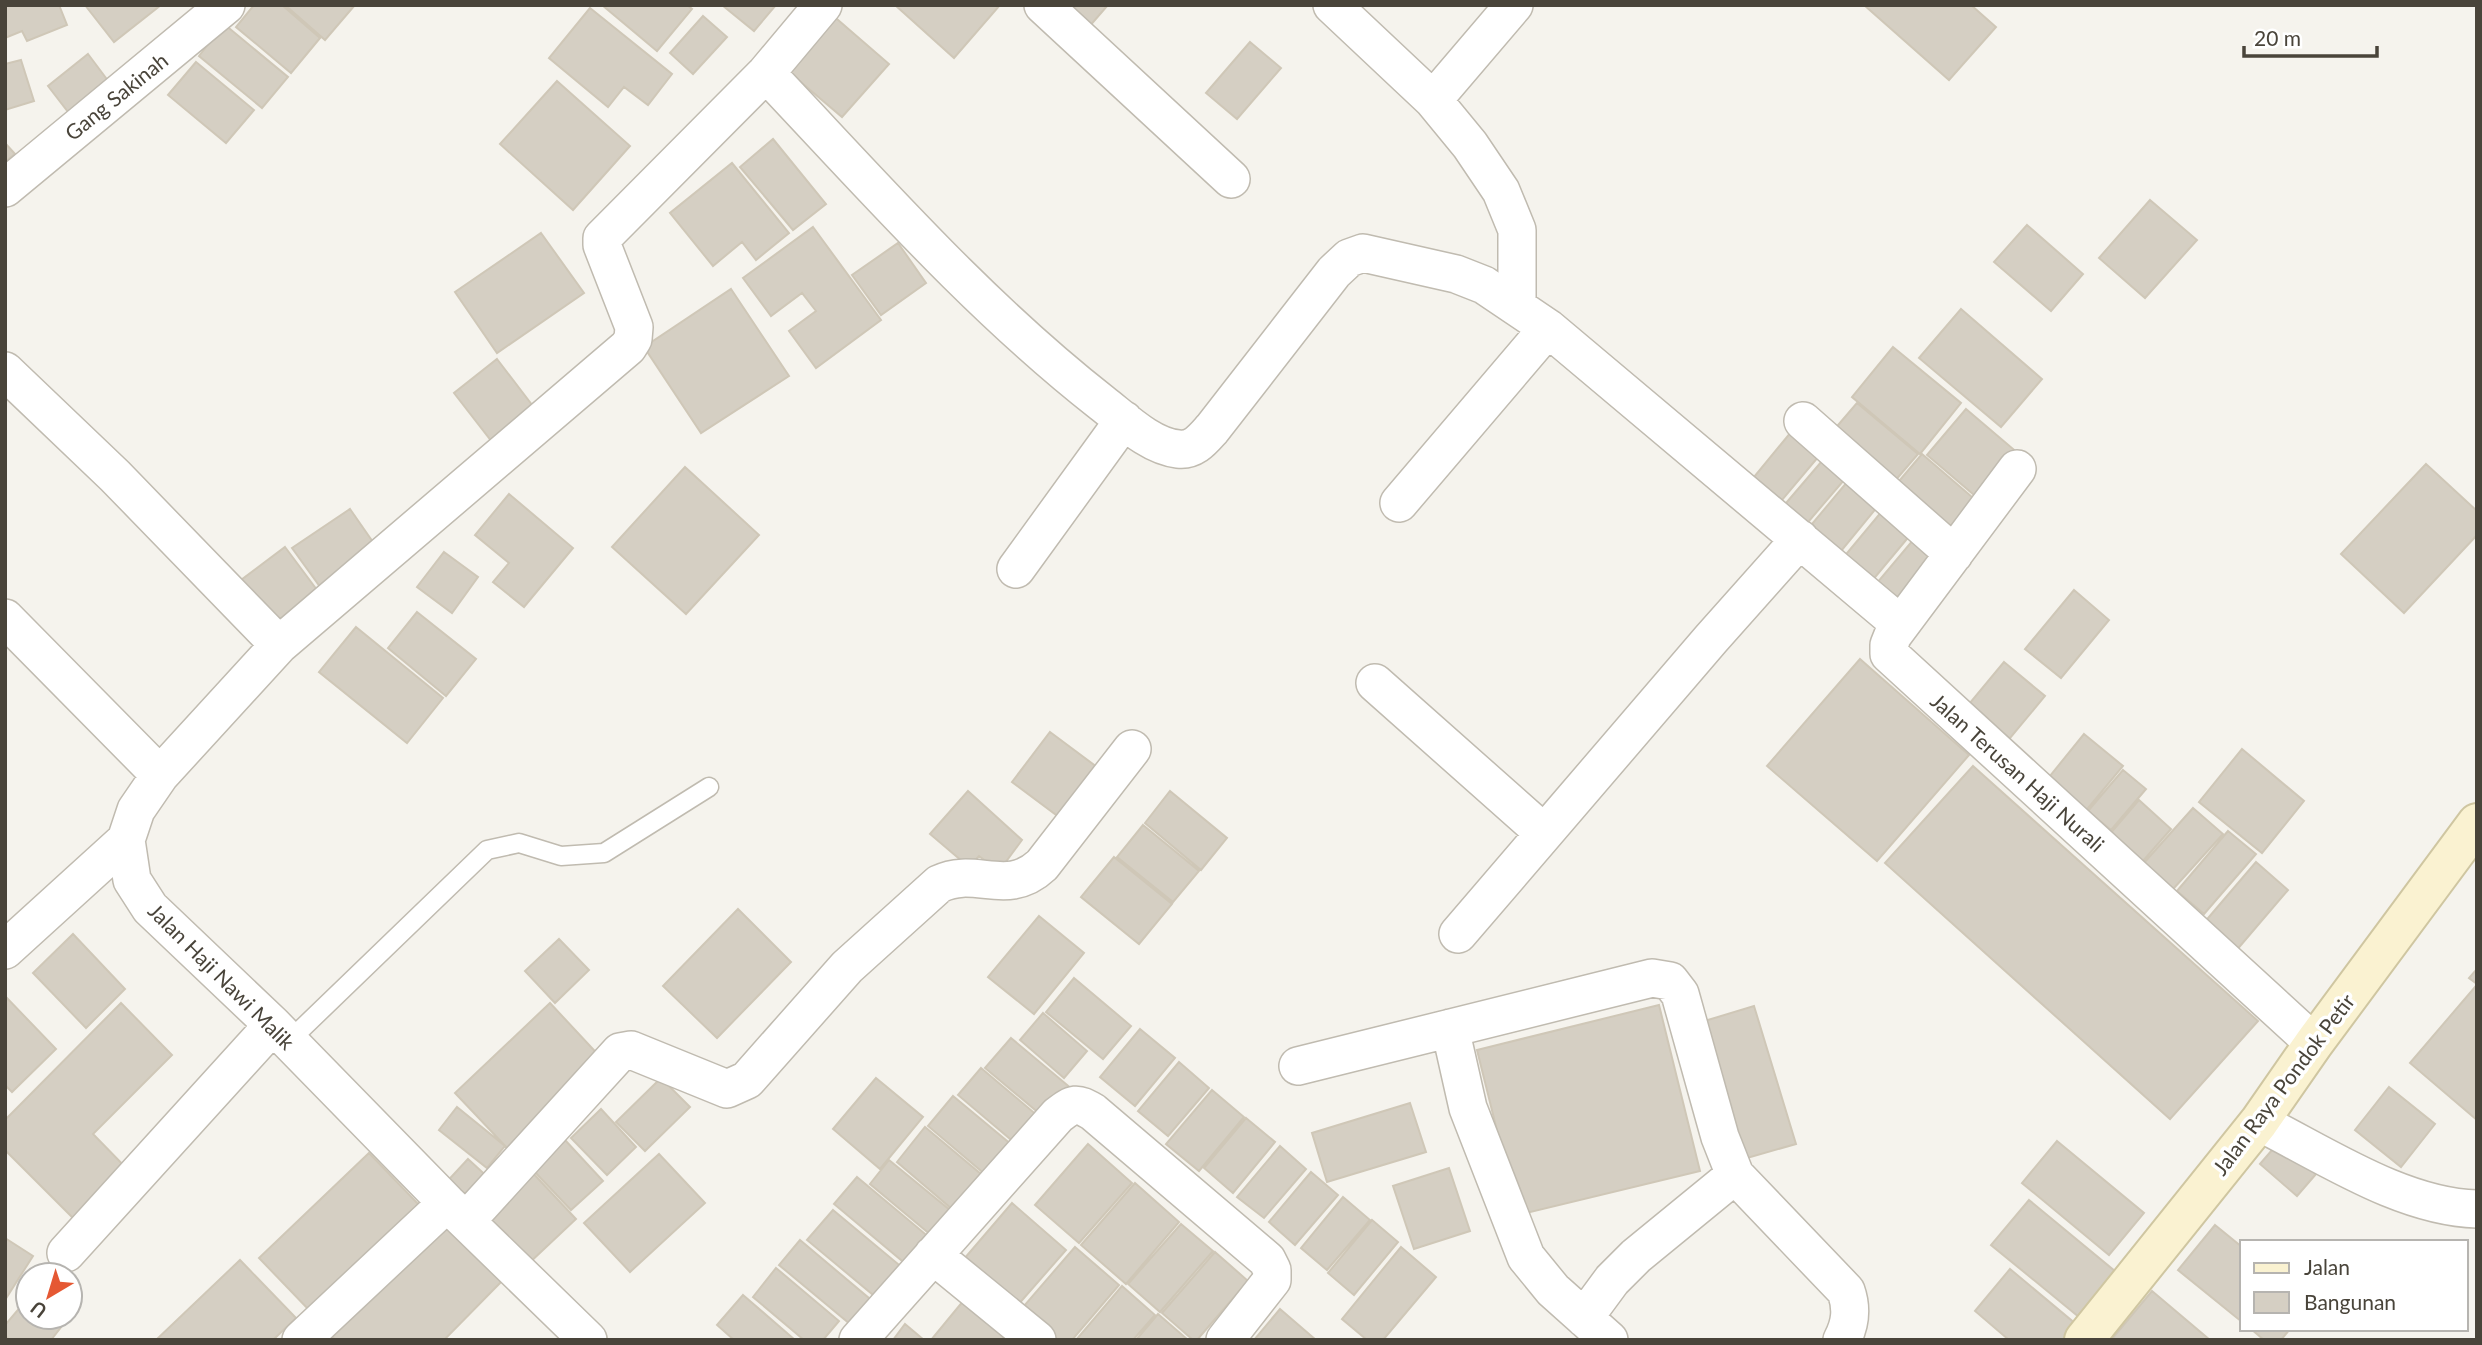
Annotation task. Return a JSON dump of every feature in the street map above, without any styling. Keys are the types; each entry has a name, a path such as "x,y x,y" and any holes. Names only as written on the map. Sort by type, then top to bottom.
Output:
{"main road":[{"name":"Jalan Raya Pondok Petir","path":"2084,1340 2259,1122 2477,823"}],"street":[{"name":"Gang Sakinah","path":"5,187 226,5"},
{"path":"823,5 766,73 951,270 1051,363 1156,443 1179,450 1196,447 1334,272 1349,257 1363,253 1456,274 1484,285 1548,328 1900,624"},
{"path":"1043,5 1231,179"},
{"path":"1332,5 1433,100 1470,145 1501,191 1517,230 1517,307"},
{"path":"1433,100 1514,5"},
{"name":"Jalan Haji Nawi Malik","path":"588,1340 457,1212 281,1033 150,908 132,880 126,840 136,810 160,775 279,645 628,347 633,339 634,327 602,245 602,238 766,73"},
{"path":"1399,503 1548,328"},
{"path":"5,371 115,476 279,645"},
{"path":"1016,569 1124,420"},
{"path":"1803,421 1954,554"},
{"name":"Jalan Terusan Haji Nurali","path":"2017,469 1900,624 1889,645 1889,654 2314,1043"},
{"path":"1458,934 1800,539"},
{"path":"5,618 160,775"},
{"path":"1375,683 1544,833"},
{"path":"301,1340 457,1212 620,1052 631,1050 727,1088 747,1080 847,967 939,884 958,878 1016,881 1031,876 1132,748"},
{"path":"5,950 126,840"},
{"path":"1298,1066 1652,978 1670,981 1680,994 1720,1137 1735,1175 1846,1291 1852,1307 1842,1340"},
{"path":"1450,1028 1468,1108 1526,1257 1553,1290 1597,1329 1612,1280 1636,1256 1735,1175"},
{"path":"66,1253 281,1033"},
{"path":"858,1340 1058,1115 1072,1105 1082,1105 1093,1112 1267,1260 1272,1270 1272,1280 1225,1340"},
{"path":"2259,1122 2403,1195 2452,1208 2477,1209"},
{"path":"933,1255 1037,1340"}],"lane":[{"path":"281,1033 487,850 519,843 561,856 604,853 709,787"}],"building":[{"path":"5,5 59,5 67,25 27,41 22,31 5,38"},
{"path":"85,5 161,5 114,42"},
{"path":"254,5 282,5 320,38 291,73 236,27"},
{"path":"285,5 355,5 325,40"},
{"path":"602,5 687,5 692,9 657,51"},
{"path":"722,5 776,5 754,31"},
{"path":"895,5 1000,5 954,58"},
{"path":"1055,5 1108,5 1082,35"},
{"path":"1864,5 1971,5 1996,27 1949,80"},
{"path":"590,8 672,74 648,105 624,87 608,107 549,58"},
{"path":"830,13 889,64 842,117 783,67"},
{"path":"703,16 727,37 693,74 670,53"},
{"path":"224,24 288,77 262,108 199,56"},
{"path":"1250,42 1281,68 1237,119 1206,93"},
{"path":"88,54 112,86 72,117 48,86"},
{"path":"21,60 34,101 5,110 5,64"},
{"path":"196,62 254,110 226,143 168,95"},
{"path":"557,81 630,146 573,210 500,144"},
{"path":"773,139 826,204 793,230 740,167"},
{"path":"5,143 15,154 5,162"},
{"path":"732,163 789,233 756,260 742,242 713,266 670,213"},
{"path":"2150,200 2197,240 2145,298 2099,258"},
{"path":"2027,225 2083,274 2051,311 1994,262"},
{"path":"813,227 881,320 816,368 789,331 816,311 802,293 771,316 743,278"},
{"path":"541,233 584,293 497,353 455,292"},
{"path":"898,243 926,283 881,315 852,275"},
{"path":"731,289 789,376 701,433 644,347"},
{"path":"1961,309 2042,379 2001,427 1919,358"},
{"path":"1893,347 1961,403 1920,454 1852,397"},
{"path":"497,359 539,414 496,447 454,393"},
{"path":"1857,403 1918,454 1888,489 1827,438"},
{"path":"1966,409 2019,454 1980,500 1927,455"},
{"path":"1796,426 1824,450 1777,506 1749,483"},
{"path":"1828,454 1850,473 1803,528 1781,509"},
{"path":"1922,454 1979,503 1945,542 1889,493"},
{"path":"2426,464 2477,511 2477,535 2404,613 2341,554"},
{"path":"685,467 759,535 686,614 612,547"},
{"path":"1848,481 1878,506 1832,562 1802,536"},
{"path":"509,494 573,548 524,607 493,582 509,563 475,535"},
{"path":"350,509 382,555 326,595 292,548"},
{"path":"1883,510 1911,534 1866,588 1838,564"},
{"path":"1914,539 1944,564 1902,614 1871,590"},
{"path":"285,547 323,598 278,631 241,580"},
{"path":"444,552 478,577 452,613 417,587"},
{"path":"2074,590 2109,620 2061,678 2025,649"},
{"path":"417,612 476,659 446,696 388,648"},
{"path":"356,627 443,698 407,743 319,672"},
{"path":"1860,659 1969,755 1877,861 1767,766"},
{"path":"2004,662 2045,696 2000,750 1959,716"},
{"path":"1050,732 1109,776 1071,826 1012,782"},
{"path":"2084,734 2123,766 2079,819 2041,787"},
{"path":"2242,749 2304,801 2262,853 2199,802"},
{"path":"1973,766 2258,1021 2170,1119 1885,863"},
{"path":"2123,770 2146,789 2111,830 2088,811"},
{"path":"968,791 1022,840 999,871 979,856 969,867 930,834"},
{"path":"1170,791 1227,838 1201,870 1145,823"},
{"path":"2139,800 2171,829 2135,870 2103,842"},
{"path":"2193,808 2223,834 2164,899 2135,873"},
{"path":"1143,825 1199,871 1173,902 1117,857"},
{"path":"2228,831 2256,854 2204,914 2177,891"},
{"path":"1114,857 1172,904 1139,944 1081,897"},
{"path":"2256,862 2288,890 2235,952 2203,924"},
{"path":"738,909 791,962 717,1038 663,986"},
{"path":"1039,916 1084,953 1034,1014 988,977"},
{"path":"73,934 125,989 86,1028 33,973"},
{"path":"559,939 589,970 555,1003 525,971"},
{"path":"2477,969 2477,984 2469,978"},
{"path":"1074,978 1131,1026 1103,1059 1046,1012"},
{"path":"2475,987 2477,989 2477,1120 2410,1063"},
{"path":"5,996 56,1049 12,1092 5,1085"},
{"path":"121,1003 172,1055 93,1134 134,1176 82,1227 5,1150 5,1120"},
{"path":"550,1003 605,1062 511,1152 455,1093"},
{"path":"1659,1005 1700,1171 1518,1215 1477,1050"},
{"path":"1754,1006 1796,1144 1740,1160 1698,1023"},
{"path":"1043,1013 1087,1051 1064,1078 1020,1040"},
{"path":"1140,1029 1175,1058 1135,1106 1100,1077"},
{"path":"1011,1038 1072,1089 1046,1119 985,1068"},
{"path":"1179,1062 1209,1088 1168,1136 1138,1111"},
{"path":"981,1068 1045,1122 1022,1149 958,1095"},
{"path":"661,1078 690,1107 645,1151 616,1122"},
{"path":"876,1078 923,1117 880,1169 833,1129"},
{"path":"2389,1087 2435,1124 2401,1167 2355,1130"},
{"path":"1212,1090 1244,1117 1199,1171 1166,1144"},
{"path":"953,1096 1019,1151 993,1181 928,1126"},
{"path":"1410,1103 1426,1152 1327,1182 1312,1133"},
{"path":"457,1107 505,1146 487,1168 439,1130"},
{"path":"601,1109 636,1147 607,1175 571,1138"},
{"path":"1246,1118 1275,1142 1233,1193 1204,1168"},
{"path":"925,1127 988,1180 959,1215 897,1162"},
{"path":"565,1140 603,1181 571,1210 533,1170"},
{"path":"2057,1141 2144,1213 2109,1255 2022,1183"},
{"path":"2279,1142 2316,1174 2297,1196 2260,1164"},
{"path":"1088,1144 1132,1183 1079,1243 1035,1205"},
{"path":"1280,1146 1306,1169 1264,1218 1237,1197"},
{"path":"369,1153 421,1207 311,1312 259,1258"},
{"path":"659,1154 705,1203 630,1272 584,1223"},
{"path":"468,1159 492,1181 465,1211 441,1188"},
{"path":"889,1160 951,1211 931,1235 870,1184"},
{"path":"1449,1168 1470,1231 1414,1249 1393,1186"},
{"path":"529,1169 576,1219 527,1265 480,1215"},
{"path":"1311,1172 1338,1195 1295,1245 1269,1222"},
{"path":"857,1177 930,1238 907,1265 834,1204"},
{"path":"1135,1183 1179,1222 1126,1284 1081,1245"},
{"path":"1343,1197 1370,1220 1327,1270 1301,1248"},
{"path":"2029,1200 2116,1272 2079,1317 1991,1245"},
{"path":"1012,1203 1066,1250 1017,1306 964,1259"},
{"path":"833,1210 904,1269 878,1299 807,1240"},
{"path":"444,1219 505,1278 444,1340 335,1340 330,1334"},
{"path":"1372,1220 1398,1242 1354,1295 1328,1273"},
{"path":"1181,1224 1213,1251 1160,1312 1128,1284"},
{"path":"2215,1225 2240,1245 2240,1320 2178,1270"},
{"path":"5,1238 33,1256 30,1261 14,1261 14,1286 5,1300"},
{"path":"800,1240 876,1304 856,1329 779,1265"},
{"path":"1075,1247 1119,1285 1072,1340 1047,1340 1017,1314"},
{"path":"1401,1247 1436,1277 1383,1340 1367,1340 1342,1319"},
{"path":"1215,1252 1248,1281 1197,1340 1193,1340 1162,1313"},
{"path":"240,1260 296,1318 273,1340 156,1340"},
{"path":"776,1268 839,1321 823,1340 804,1340 753,1297"},
{"path":"2010,1269 2077,1325 2065,1340 2009,1340 1975,1311"},
{"path":"1122,1286 1155,1315 1133,1340 1076,1340"},
{"path":"2152,1291 2210,1340 2111,1340"},
{"path":"743,1295 795,1340 734,1340 717,1325"},
{"path":"964,1300 1012,1340 931,1340"},
{"path":"1280,1309 1316,1340 1254,1340"},
{"path":"14,1314 14,1331 58,1331 51,1340 10,1340 5,1336 5,1325"},
{"path":"1158,1314 1188,1340 1136,1340"},
{"path":"905,1324 924,1340 893,1340"},
{"path":"2253,1331 2288,1331 2281,1340 2264,1340"}]}
